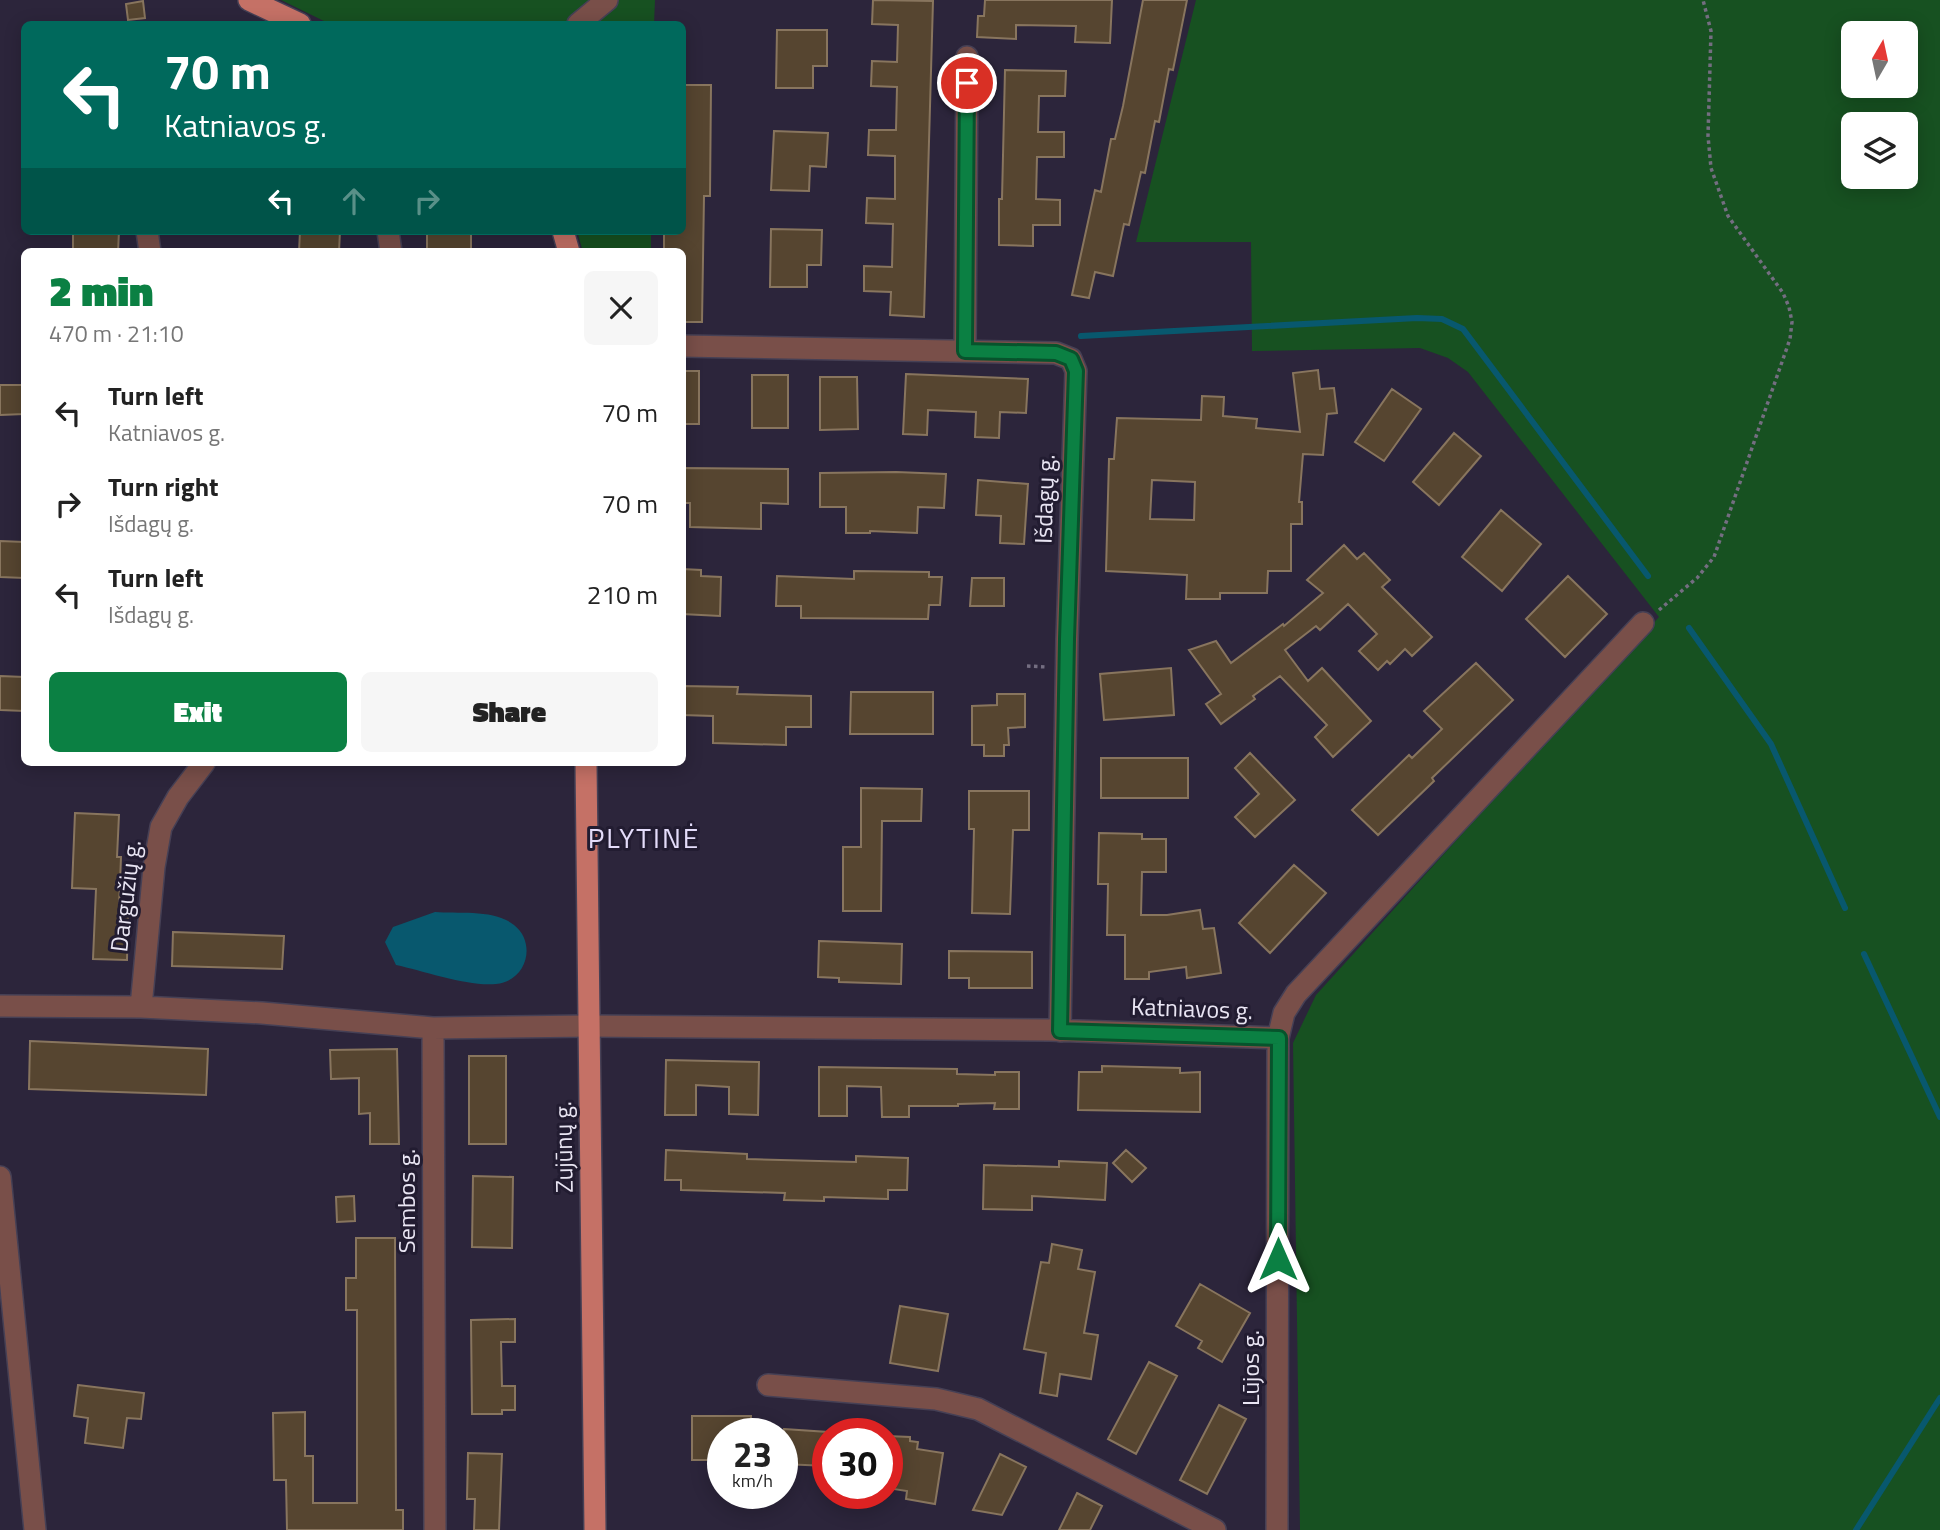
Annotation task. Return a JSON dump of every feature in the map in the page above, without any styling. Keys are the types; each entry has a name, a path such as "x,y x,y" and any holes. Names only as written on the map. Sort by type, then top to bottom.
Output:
{"main road":[{"path":"250,0 294,21"},
{"name":"Zujūnų g.","path":"586,766 595,1530"}],"street":[{"path":"582,21 607,0"},
{"path":"965,351 967,57"},
{"name":"Išdagų g.","path":"686,346 1056,353 1071,359 1076,371 1067,639 1060,1031"},
{"name":"Katniavos g.","path":"589,1026 1060,1031 1279,1038 1284,1013 1296,994 1643,623"},
{"name":"Dargužių g.","path":"141,1007 154,867 161,827 178,797 202,766"},
{"path":"0,1006 141,1007 262,1013 433,1028 589,1026"},
{"name":"Sembos g.","path":"433,1028 435,1530"},
{"name":"Lūjos g.","path":"1277,1530 1279,1038"},
{"path":"0,1177 35,1530"},
{"path":"768,1385 936,1399 978,1409 1215,1530"}],"path":[{"path":"1643,623 1697,578 1714,557 1790,339 1792,322 1783,293 1728,216 1711,168 1708,136 1711,31 1703,0"}],"green space":[{"path":"281,0 655,0 654,21 324,21"},
{"path":"1196,0 1940,0 1940,1530 1300,1530 1293,1043 1316,995 1659,617 1468,372 1448,358 1420,348 1252,351 1251,242 1136,242"},
{"path":"578,235 651,235 651,248 582,248"}],"water":[{"path":"435,912 487,914 514,925 525,941 527,951 521,969 507,981 485,984 460,981 396,965 385,942 393,927"}],"building":[{"path":"873,0 933,1 924,317 890,315 891,292 864,291 864,266 892,267 893,224 866,223 867,198 895,199 895,156 868,155 869,130 896,130 897,87 871,86 872,61 897,62 898,25 872,24"},
{"path":"985,0 1112,0 1110,43 1075,42 1076,26 1016,25 1016,39 977,37 978,16 984,16"},
{"path":"1143,0 1187,0 1173,70 1169,69 1159,122 1155,121 1145,173 1141,172 1129,225 1124,224 1113,276 1095,272 1089,298 1072,295 1095,190 1101,192 1111,139 1115,139 1123,106"},
{"path":"143,1 145,18 128,20 126,4"},
{"path":"777,30 827,30 827,66 813,66 813,88 776,88"},
{"path":"1005,70 1066,71 1065,96 1039,96 1038,132 1064,132 1064,157 1037,157 1036,199 1060,200 1060,225 1033,225 1033,246 999,245"},
{"path":"686,85 711,85 710,196 704,196 702,322 686,322 686,248 664,248 664,235 686,235"},
{"path":"774,131 828,133 826,167 810,166 809,191 771,190"},
{"path":"771,229 822,230 821,265 807,265 807,287 770,287"},
{"path":"73,235 119,235 118,248 73,248"},
{"path":"300,235 340,235 339,248 299,248"},
{"path":"427,235 471,235 471,248 427,248"},
{"path":"1318,370 1320,389 1334,388 1337,413 1327,414 1323,455 1303,454 1299,502 1302,502 1302,524 1291,524 1291,571 1268,571 1267,593 1220,593 1220,599 1186,599 1187,575 1106,571 1109,459 1114,459 1117,418 1201,420 1202,396 1224,397 1223,416 1257,419 1256,428 1300,432 1293,373","holes":["1152,480 1195,482 1194,520 1150,519"]},
{"path":"686,371 699,371 699,424 686,424"},
{"path":"906,374 1028,379 1026,413 1000,412 999,438 975,437 976,412 928,410 927,435 903,434"},
{"path":"752,375 788,375 788,428 752,428"},
{"path":"820,377 857,377 858,429 820,430"},
{"path":"0,385 21,385 21,414 0,415"},
{"path":"1392,389 1421,409 1384,461 1355,442"},
{"path":"1454,433 1481,456 1439,505 1413,482"},
{"path":"686,468 788,469 788,504 761,503 761,529 690,527 690,503 686,503"},
{"path":"820,473 946,474 944,508 918,507 917,533 846,533 846,507 820,507"},
{"path":"978,480 1028,484 1024,544 1000,543 1001,516 976,515"},
{"path":"1501,510 1541,544 1502,591 1462,557"},
{"path":"0,541 21,542 21,578 0,577"},
{"path":"1344,545 1357,559 1364,553 1390,580 1382,587 1432,637 1412,656 1405,649 1390,664 1387,661 1378,670 1359,651 1377,634 1348,604 1320,630 1316,626 1285,650 1308,681 1322,668 1371,721 1333,757 1315,737 1327,725 1280,676 1221,724 1206,704 1221,694 1189,650 1216,641 1231,663 1283,624 1284,626 1323,593 1307,580"},
{"path":"686,569 701,570 701,576 721,577 720,616 686,614"},
{"path":"854,571 929,572 929,577 942,577 940,605 929,605 928,619 801,618 801,606 776,606 777,576 854,579"},
{"path":"1568,576 1607,614 1565,657 1526,619"},
{"path":"972,578 1004,578 1004,606 970,606"},
{"path":"1476,663 1513,700 1432,778 1434,781 1378,835 1352,810 1409,755 1412,758 1442,729 1424,711"},
{"path":"1171,668 1174,715 1104,720 1100,674"},
{"path":"0,676 21,677 21,711 0,710"},
{"path":"686,686 738,687 737,694 811,696 811,727 786,727 786,745 713,743 713,716 686,715"},
{"path":"851,692 933,692 933,734 850,734"},
{"path":"997,694 1025,694 1025,727 1008,728 1009,745 1004,745 1004,756 984,756 984,745 972,745 972,706 997,705"},
{"path":"1250,753 1295,800 1255,837 1235,817 1259,794 1235,768"},
{"path":"1101,758 1188,758 1188,798 1101,798"},
{"path":"861,788 922,789 921,821 882,821 881,911 843,911 843,847 861,847"},
{"path":"969,791 1029,791 1029,830 1013,830 1010,914 972,913 974,829 969,829"},
{"path":"75,813 119,815 119,908 128,909 127,960 93,959 96,889 72,888"},
{"path":"1099,833 1142,834 1142,839 1166,839 1166,872 1142,872 1141,915 1167,915 1200,910 1203,929 1214,928 1221,973 1187,978 1186,967 1149,972 1149,979 1125,979 1125,935 1107,935 1108,884 1098,884"},
{"path":"1294,865 1326,893 1270,953 1239,923"},
{"path":"173,932 284,936 282,969 172,966"},
{"path":"819,941 902,944 901,984 839,982 839,978 818,977"},
{"path":"949,951 1032,952 1032,988 969,988 969,978 949,978"},
{"path":"30,1041 208,1049 206,1095 29,1089"},
{"path":"397,1049 399,1144 370,1144 370,1113 359,1114 359,1078 331,1079 330,1050"},
{"path":"469,1056 506,1056 506,1144 469,1144"},
{"path":"666,1060 759,1062 758,1115 729,1114 729,1087 696,1085 696,1115 665,1115"},
{"path":"1102,1066 1180,1068 1180,1073 1200,1072 1200,1112 1078,1110 1079,1072 1102,1072"},
{"path":"819,1067 957,1069 957,1074 995,1075 995,1072 1019,1072 1019,1109 994,1109 995,1103 909,1106 909,1117 882,1117 881,1087 847,1086 847,1116 819,1116"},
{"path":"666,1150 747,1154 747,1159 856,1162 856,1156 908,1158 907,1190 888,1190 888,1199 824,1197 824,1201 784,1200 785,1193 681,1190 681,1180 665,1180"},
{"path":"1126,1150 1146,1168 1132,1182 1113,1163"},
{"path":"1059,1161 1107,1163 1105,1200 1032,1196 1032,1210 983,1209 984,1165 1059,1167"},
{"path":"473,1176 513,1177 512,1248 472,1247"},
{"path":"354,1196 355,1221 337,1222 336,1197"},
{"path":"356,1238 395,1238 396,1510 403,1510 403,1530 287,1530 286,1480 274,1480 273,1413 305,1412 305,1456 313,1456 313,1503 357,1503 357,1310 346,1310 346,1278 356,1278"},
{"path":"1052,1244 1082,1250 1078,1269 1095,1272 1084,1333 1098,1335 1091,1379 1060,1374 1057,1396 1040,1393 1046,1353 1024,1349 1041,1262 1049,1263"},
{"path":"1200,1284 1250,1313 1222,1362 1198,1348 1202,1341 1176,1326"},
{"path":"900,1306 948,1314 938,1371 890,1363"},
{"path":"515,1319 515,1342 501,1342 502,1386 515,1386 515,1410 502,1410 502,1414 472,1414 471,1320"},
{"path":"1149,1362 1177,1376 1136,1454 1108,1439"},
{"path":"78,1385 144,1393 141,1419 127,1418 123,1448 85,1443 88,1418 74,1416"},
{"path":"1219,1405 1246,1419 1207,1494 1180,1480"},
{"path":"692,1416 751,1416 707,1418 707,1460 692,1460"},
{"path":"798,1430 812,1431 812,1465 798,1465"},
{"path":"903,1437 918,1442 917,1449 943,1453 935,1504 906,1499 907,1491 903,1490"},
{"path":"468,1453 502,1454 499,1530 474,1530 475,1499 467,1499"},
{"path":"1000,1454 1026,1467 1002,1515 973,1510"},
{"path":"1077,1493 1102,1506 1090,1530 1059,1530"}],"waterway":[{"path":"1081,336 1417,318 1442,319 1463,329 1648,576"},
{"path":"1689,628 1771,744 1845,908"},
{"path":"1864,954 1940,1117"},
{"path":"1856,1530 1940,1398"}],"district":[{"name":"PLYTINĖ","path":"644,838"}],"route":[{"path":"967,83 965,351 1056,353 1071,359 1076,371 1067,639 1060,1031 1279,1038 1278,1259"}]}
